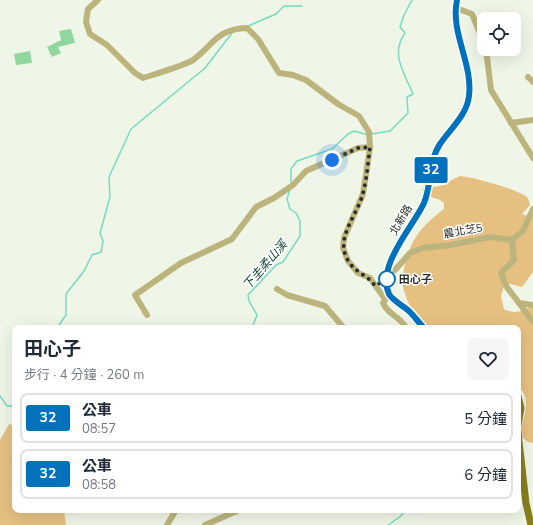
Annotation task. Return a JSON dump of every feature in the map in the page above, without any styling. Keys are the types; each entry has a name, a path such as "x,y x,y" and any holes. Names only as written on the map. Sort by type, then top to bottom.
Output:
{"main road":[{"name":"北新路","path":"387,297 386,281 395,250 425,201 433,158 440,144 453,129 462,114 469,97 470,75 456,23 457,0"},
{"path":"387,297 410,311 422,325"},
{"path":"521,459 526,503 532,525"}],"street":[{"path":"98,0 88,9 86,22 90,34 107,45 135,74 143,78 192,61 221,33 234,29 247,28 258,39 279,73 293,75 306,80 338,104 359,116 369,135 370,147 363,194 344,238 343,248 348,261 358,273 370,278 387,297 383,303 386,310 404,325"},
{"path":"456,8 472,14 477,26"},
{"path":"487,56 492,90 533,158"},
{"path":"528,77 533,82"},
{"path":"512,123 533,120"},
{"path":"146,315 134,295 181,263 232,239 256,207 293,186 306,171 358,148 370,147"},
{"path":"533,208 523,231 512,240 514,260 501,273 506,286 533,322"},
{"name":"農北芝5","path":"388,274 395,270 410,254 423,248 451,245 490,237 512,240"},
{"path":"277,289 287,295 325,306 341,325"},
{"path":"519,303 533,305"},
{"path":"168,525 174,513"},
{"path":"205,525 232,513"}],"shaded area":[{"path":"460,176 466,177 511,189 525,196 530,205 522,214 533,218 533,272 522,287 510,284 504,285 501,297 504,309 512,312 522,310 533,305 533,443 528,442 521,437 521,427 526,409 526,403 523,391 521,389 521,325 420,325 410,307 402,283 406,258 413,242 429,221 444,209 444,203 440,200 425,195 422,189 426,186 440,186"},
{"path":"9,424 12,425 12,513 64,513 66,525 0,525 0,440"}],"building":[{"path":"71,29 75,43 58,47 61,53 52,57 47,47 61,40 59,31"},
{"path":"30,51 32,63 16,65 14,54"}],"waterway":[{"name":"下圭柔山溪","path":"371,134 390,131 408,113 407,97 413,94 400,63 399,48 405,33 400,27 404,15 412,0"},
{"path":"248,26 276,14 284,6 302,6"},
{"path":"59,325 66,315 66,294 84,271 92,255 101,252 103,241 100,233 110,197 109,177 131,129 205,68 232,33"},
{"name":"下圭柔山溪","path":"291,183 291,169 297,161 332,149 348,134 354,131 368,135"},
{"name":"下圭柔山溪","path":"253,325 257,315 249,301 248,295 276,265 283,262 300,236 300,221 296,213 290,209 287,199 290,189"},
{"name":"下圭柔山溪","path":"0,396 7,406 12,406"},
{"path":"388,525 403,513"}],"bus line":[{"name":"32","path":"422,325 410,311 390,295 386,281 395,250 425,201 433,158 440,144 453,129 462,114 469,97 470,75 456,23 457,0"}],"place":[{"name":"田心子","path":"387,279"}],"route":[{"path":"332,160 358,148 370,147 363,194 344,238 343,248 348,261 358,273 370,278 375,286 387,279"}]}
